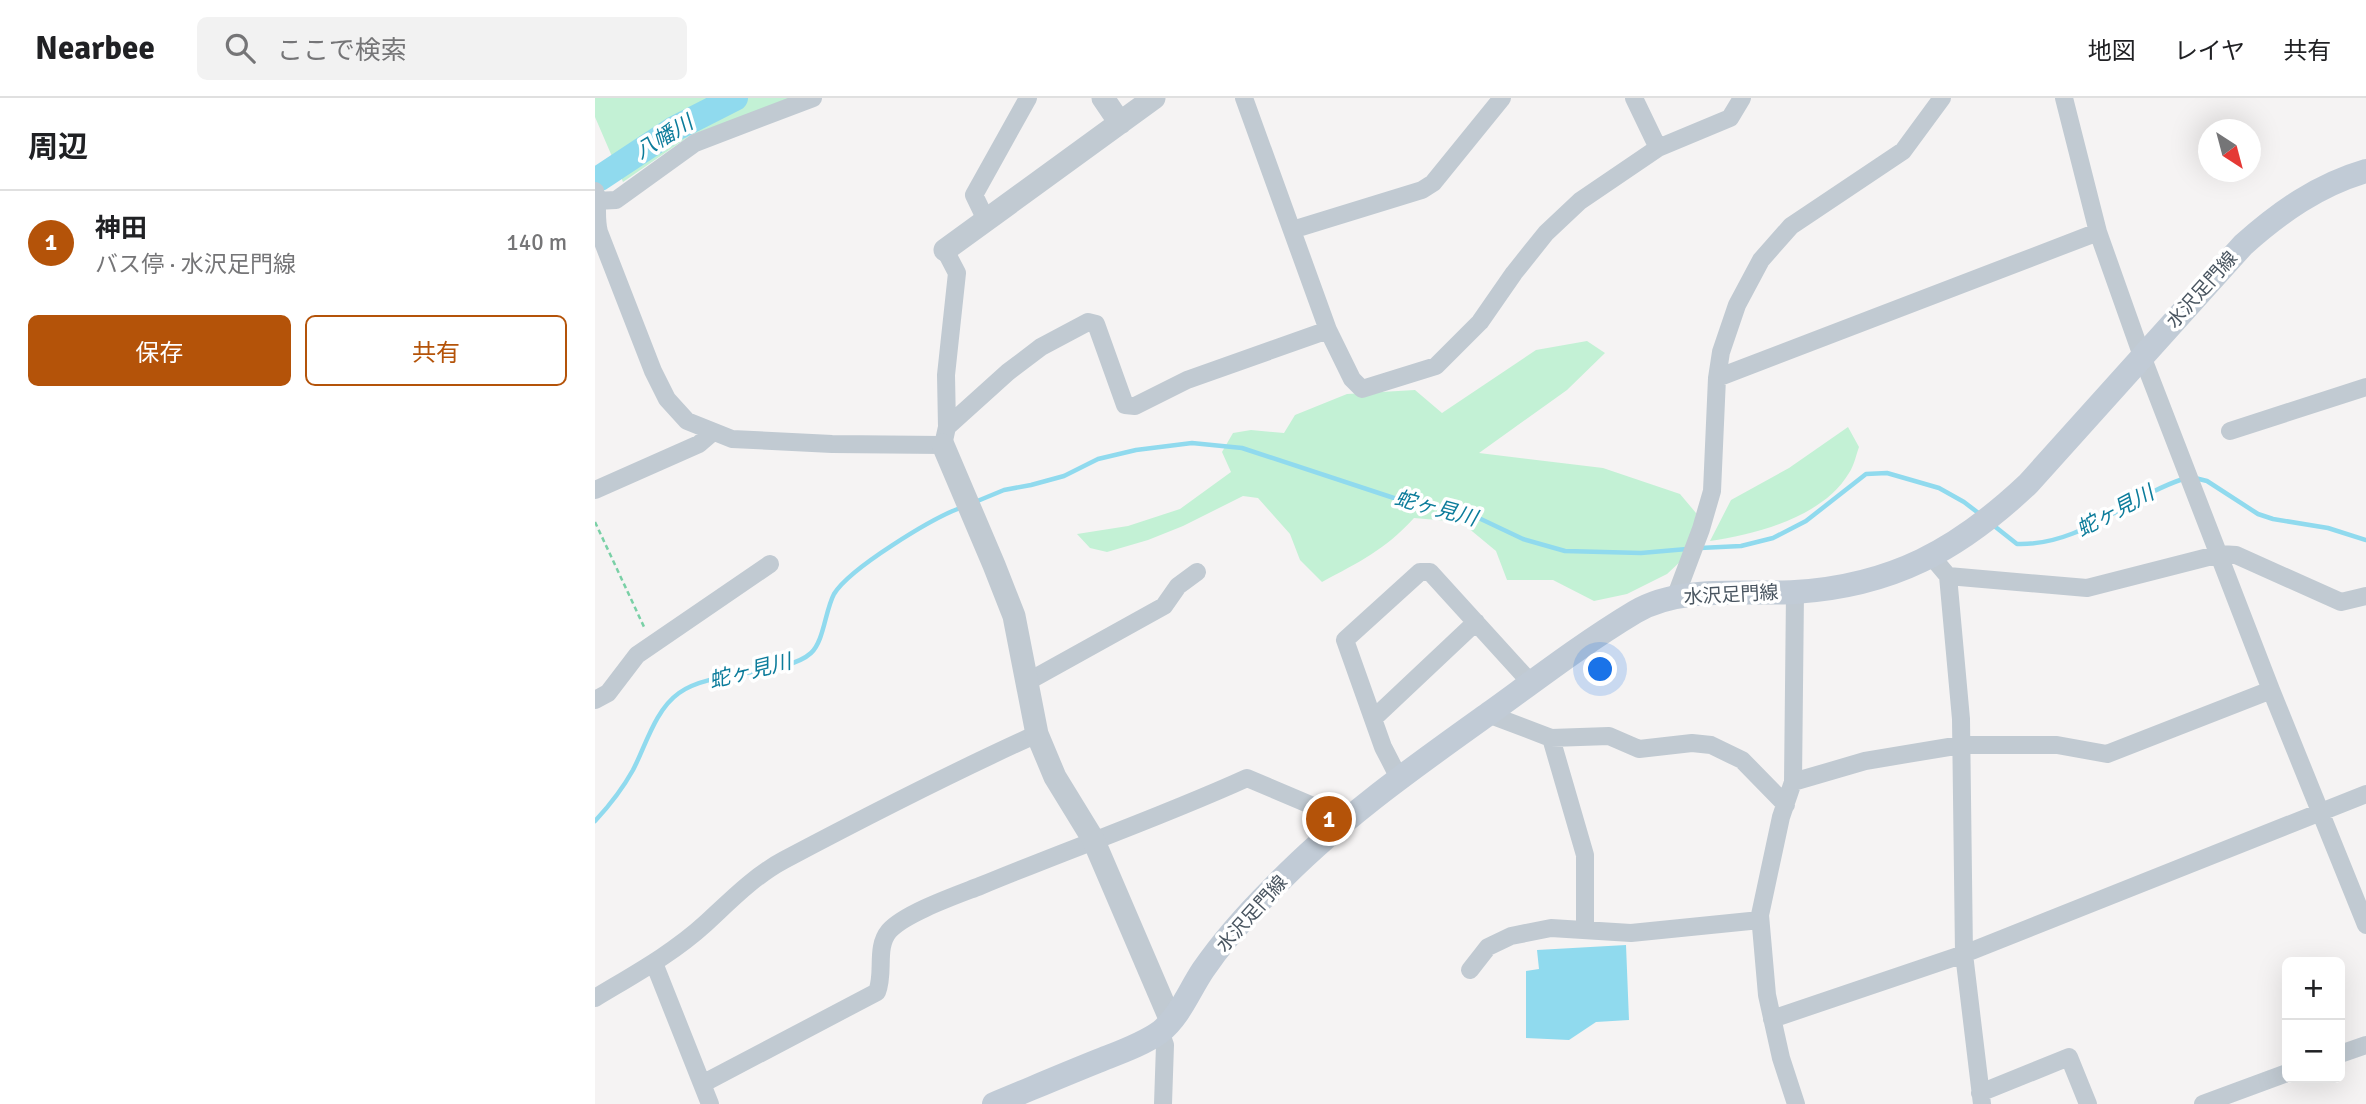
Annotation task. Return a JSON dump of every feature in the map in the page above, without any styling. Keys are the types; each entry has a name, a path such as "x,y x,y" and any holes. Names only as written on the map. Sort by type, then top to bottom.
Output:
{"main road":[{"name":"水沢足門線","path":"994,1104 1125,1050 1166,1026 1203,970 1272,888 1375,795 1531,683 1639,610 1675,598 1836,588 1902,570 1932,557 1962,538 1997,514 2028,484 2243,244 2277,215 2306,196 2347,176 2366,171"}],"street":[{"path":"813,98 695,143 616,200 596,205 653,371 667,399 687,421 732,439 744,440 832,444 945,436 1009,372 1041,347 1088,322 1096,324 1125,405 1135,406 1187,380 1328,330"},
{"path":"986,220 974,195 1028,98"},
{"path":"1103,98 1120,123"},
{"path":"1154,98 945,250 957,273 946,375 945,436 1014,616 1037,734 1055,777 1093,839 1166,1026 1163,1104"},
{"path":"1244,98 1328,330 1352,379 1362,389 1437,366 1480,322 1546,233 1580,201 1658,149 1730,118 1742,98"},
{"path":"1292,230 1422,190 1433,183 1501,98"},
{"path":"1634,98 1658,149"},
{"path":"1675,598 1712,491 1717,379 1721,352 1737,305 1761,260 1791,226 1903,151 1942,98"},
{"path":"2064,98 2098,232 2142,356 2271,690 2366,925"},
{"path":"1717,379 2098,232"},
{"path":"2231,431 2366,387"},
{"path":"595,490 699,444 713,432"},
{"path":"1948,576 2087,588 2220,554 2236,555 2341,601 2366,596"},
{"path":"1932,557 1948,576 1961,719 1963,954 1981,1098 2069,1057 2088,1104"},
{"path":"595,700 608,693 637,655 770,564"},
{"path":"1027,682 1164,606 1178,586 1197,572"},
{"path":"1399,778 1383,747 1345,640 1420,572 1430,572 1531,683"},
{"path":"1795,592 1793,782 1761,920 1767,995 1781,1058 1796,1104"},
{"path":"1373,719 1476,622"},
{"path":"1793,782 1864,761 1961,745 2057,745 2107,754 2271,690"},
{"path":"1488,714 1551,738 1609,736 1639,749 1692,743 1711,745 1742,760 1786,805"},
{"path":"595,998 654,963 705,923 730,899 783,860 934,781 1037,734"},
{"path":"1551,738 1585,855 1585,930"},
{"path":"702,1084 877,992 881,982 881,947 893,927 928,907 1093,839 1171,812 1247,778 1332,814"},
{"path":"1772,1019 1963,954 2366,794"},
{"path":"1469,970 1488,947 1511,936 1551,928 1631,933 1761,920"},
{"path":"654,963 710,1104"},
{"path":"2345,1052 2366,1045"},
{"path":"2203,1104 2282,1075"}],"path":[{"path":"595,522 652,645"}],"green space":[{"path":"595,98 797,98 691,135 623,182 595,117"},
{"path":"1587,341 1605,353 1567,390 1479,453 1603,468 1680,494 1696,513 1695,530 1682,560 1667,574 1627,594 1594,601 1553,580 1507,580 1496,551 1461,522 1414,518 1382,547 1322,582 1300,560 1290,534 1258,498 1243,496 1183,526 1107,552 1090,548 1077,534 1128,526 1180,509 1231,472 1222,452 1233,433 1251,430 1284,433 1295,415 1347,394 1415,390 1442,413 1536,350"},
{"path":"1848,427 1859,447 1855,460 1837,488 1823,501 1806,512 1768,528 1710,541 1731,500 1789,468"}],"water":[{"path":"1626,945 1629,1020 1596,1022 1569,1040 1526,1038 1526,971 1539,969 1537,950"}],"waterway":[{"name":"八幡川","path":"595,180 674,129 735,98"},
{"name":"蛇ヶ見川","path":"975,502 1004,490 1064,476 1098,459 1136,450 1192,443 1242,448 1406,502 1466,512 1523,539 1565,551 1641,553 1687,549"},
{"name":"蛇ヶ見川","path":"1700,548 1741,546 1773,538 1806,521 1866,474 1887,473 1939,488 1981,515"},
{"name":"蛇ヶ見川","path":"2195,478 2207,481 2258,514 2328,528 2366,540"},
{"name":"蛇ヶ見川","path":"1993,525 2017,544 2040,543 2083,529 2142,497 2183,479"},
{"name":"蛇ヶ見川","path":"595,821 629,777 652,728 664,709 679,693 710,680 784,666 811,653 822,634 834,594 843,583 892,545 960,508"}],"place":[{"name":"神田","path":"1329,819"}]}
